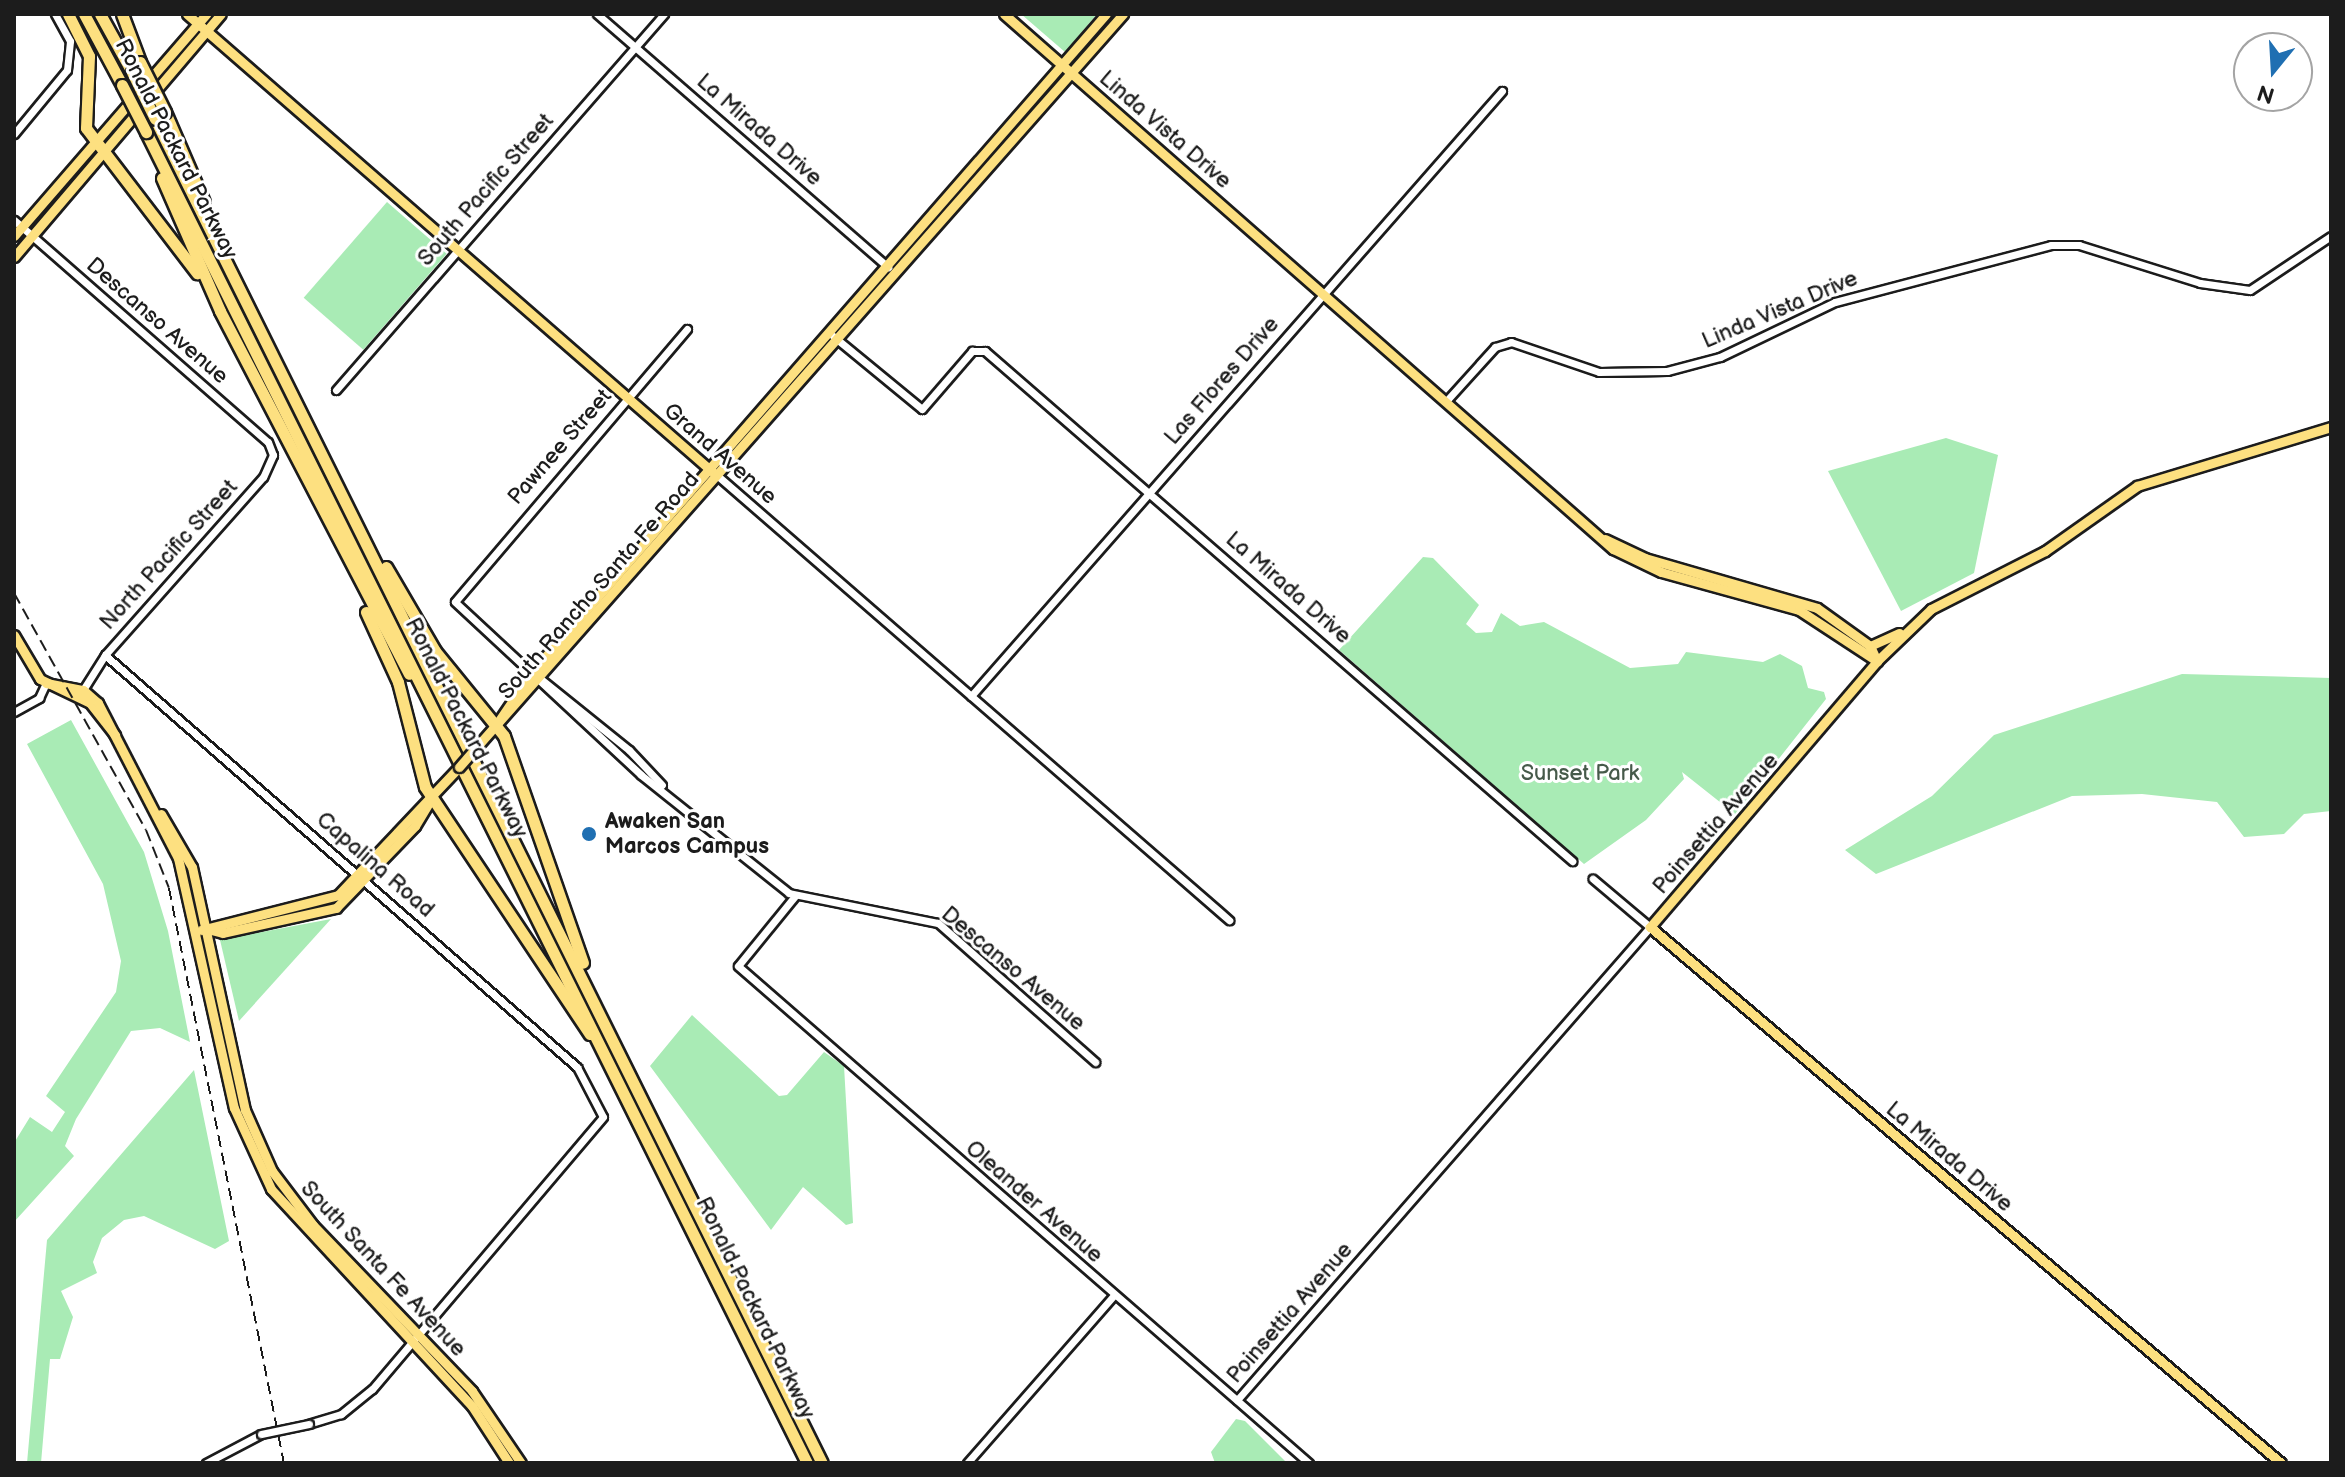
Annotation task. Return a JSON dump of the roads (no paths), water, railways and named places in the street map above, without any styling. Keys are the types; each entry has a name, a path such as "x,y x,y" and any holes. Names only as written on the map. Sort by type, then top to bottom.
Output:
{"highway":[{"path":"68,14 89,56 84,120 94,138 168,230 220,311"},
{"name":"Ronald Packard Parkway","path":"84,14 146,132 632,1106 807,1463"},
{"name":"Ronald Packard Parkway","path":"100,14 160,116 246,302 822,1463"},
{"path":"122,14 160,116"},
{"path":"146,132 220,311 344,555 453,748"},
{"path":"344,498 435,651 496,725 588,987"},
{"path":"344,555 398,682 425,787 542,953 632,1106"}],"main road":[{"name":"Grand Avenue","path":"187,14 719,477"},
{"path":"14,236 18,224 154,68 206,14"},
{"path":"14,257 221,14"},
{"name":"Linda Vista Drive","path":"1004,14 1448,399"},
{"name":"South Rancho Santa Fe Road","path":"496,725 532,672 1106,14"},
{"name":"South Rancho Santa Fe Road","path":"496,725 542,680 1123,14"},
{"path":"1448,399 1605,539 1642,566 1799,610 1877,661"},
{"name":"Poinsettia Avenue","path":"1650,927 1906,631 1957,594 2045,551 2137,486 2331,427"},
{"path":"667,537 670,516"},
{"path":"1605,539 1645,558 1817,608 1870,646 1877,661"},
{"path":"1870,646 1906,631"},
{"path":"14,635 46,683 90,703 115,735"},
{"path":"46,683 83,690 98,703 115,735"},
{"path":"202,930 318,904 362,878 429,809 433,796 496,725"},
{"name":"South Santa Fe Avenue","path":"115,735 154,805 178,858 202,930 224,1043 245,1110 278,1181 472,1406 509,1463"},
{"name":"La Mirada Drive","path":"1650,927 2281,1463"},
{"name":"South Santa Fe Avenue","path":"413,1337 486,1408 521,1463"}],"street":[{"path":"14,134 67,70 70,41 55,14"},
{"name":"La Mirada Drive","path":"597,14 896,274"},
{"name":"South Pacific Street","path":"336,390 664,14"},
{"name":"Las Flores Drive","path":"971,696 1323,291 1502,91"},
{"name":"Descanso Avenue","path":"18,224 268,442"},
{"name":"Linda Vista Drive","path":"1448,399 1495,347 1511,342 1604,373 1667,371 1720,357 1835,302 2039,248 2079,245 2200,283 2250,290 2331,236"},
{"name":"Pawnee Street","path":"461,588 687,329"},
{"path":"828,332 837,340"},
{"name":"La Mirada Drive","path":"837,340 922,409 975,349 985,351 1572,861"},
{"name":"North Pacific Street","path":"83,690 105,655 268,470 273,455 268,442"},
{"name":"Grand Avenue","path":"719,477 1229,920"},
{"name":"Descanso Avenue","path":"461,588 459,608 542,680 641,775 663,787 795,896 938,923 1095,1062"},
{"name":"Capalina Road","path":"105,655 577,1067 603,1117 413,1337"},
{"path":"14,712 39,698 46,683"},
{"name":"La Mirada Drive","path":"1593,879 1650,927"},
{"name":"Oleander Avenue","path":"795,896 738,966 1113,1296 1309,1463"},
{"name":"Poinsettia Avenue","path":"1237,1400 1650,927"},
{"path":"967,1463 1113,1296"},
{"path":"206,1463 261,1434 341,1414 372,1389 413,1337"}],"railway":[{"path":"14,593 146,830 169,888 284,1463"}],"place":[{"name":"Awaken San Marcos Campus","path":"589,834"}],"park label":[{"name":"Sunset Park","path":"1580,774"}]}
